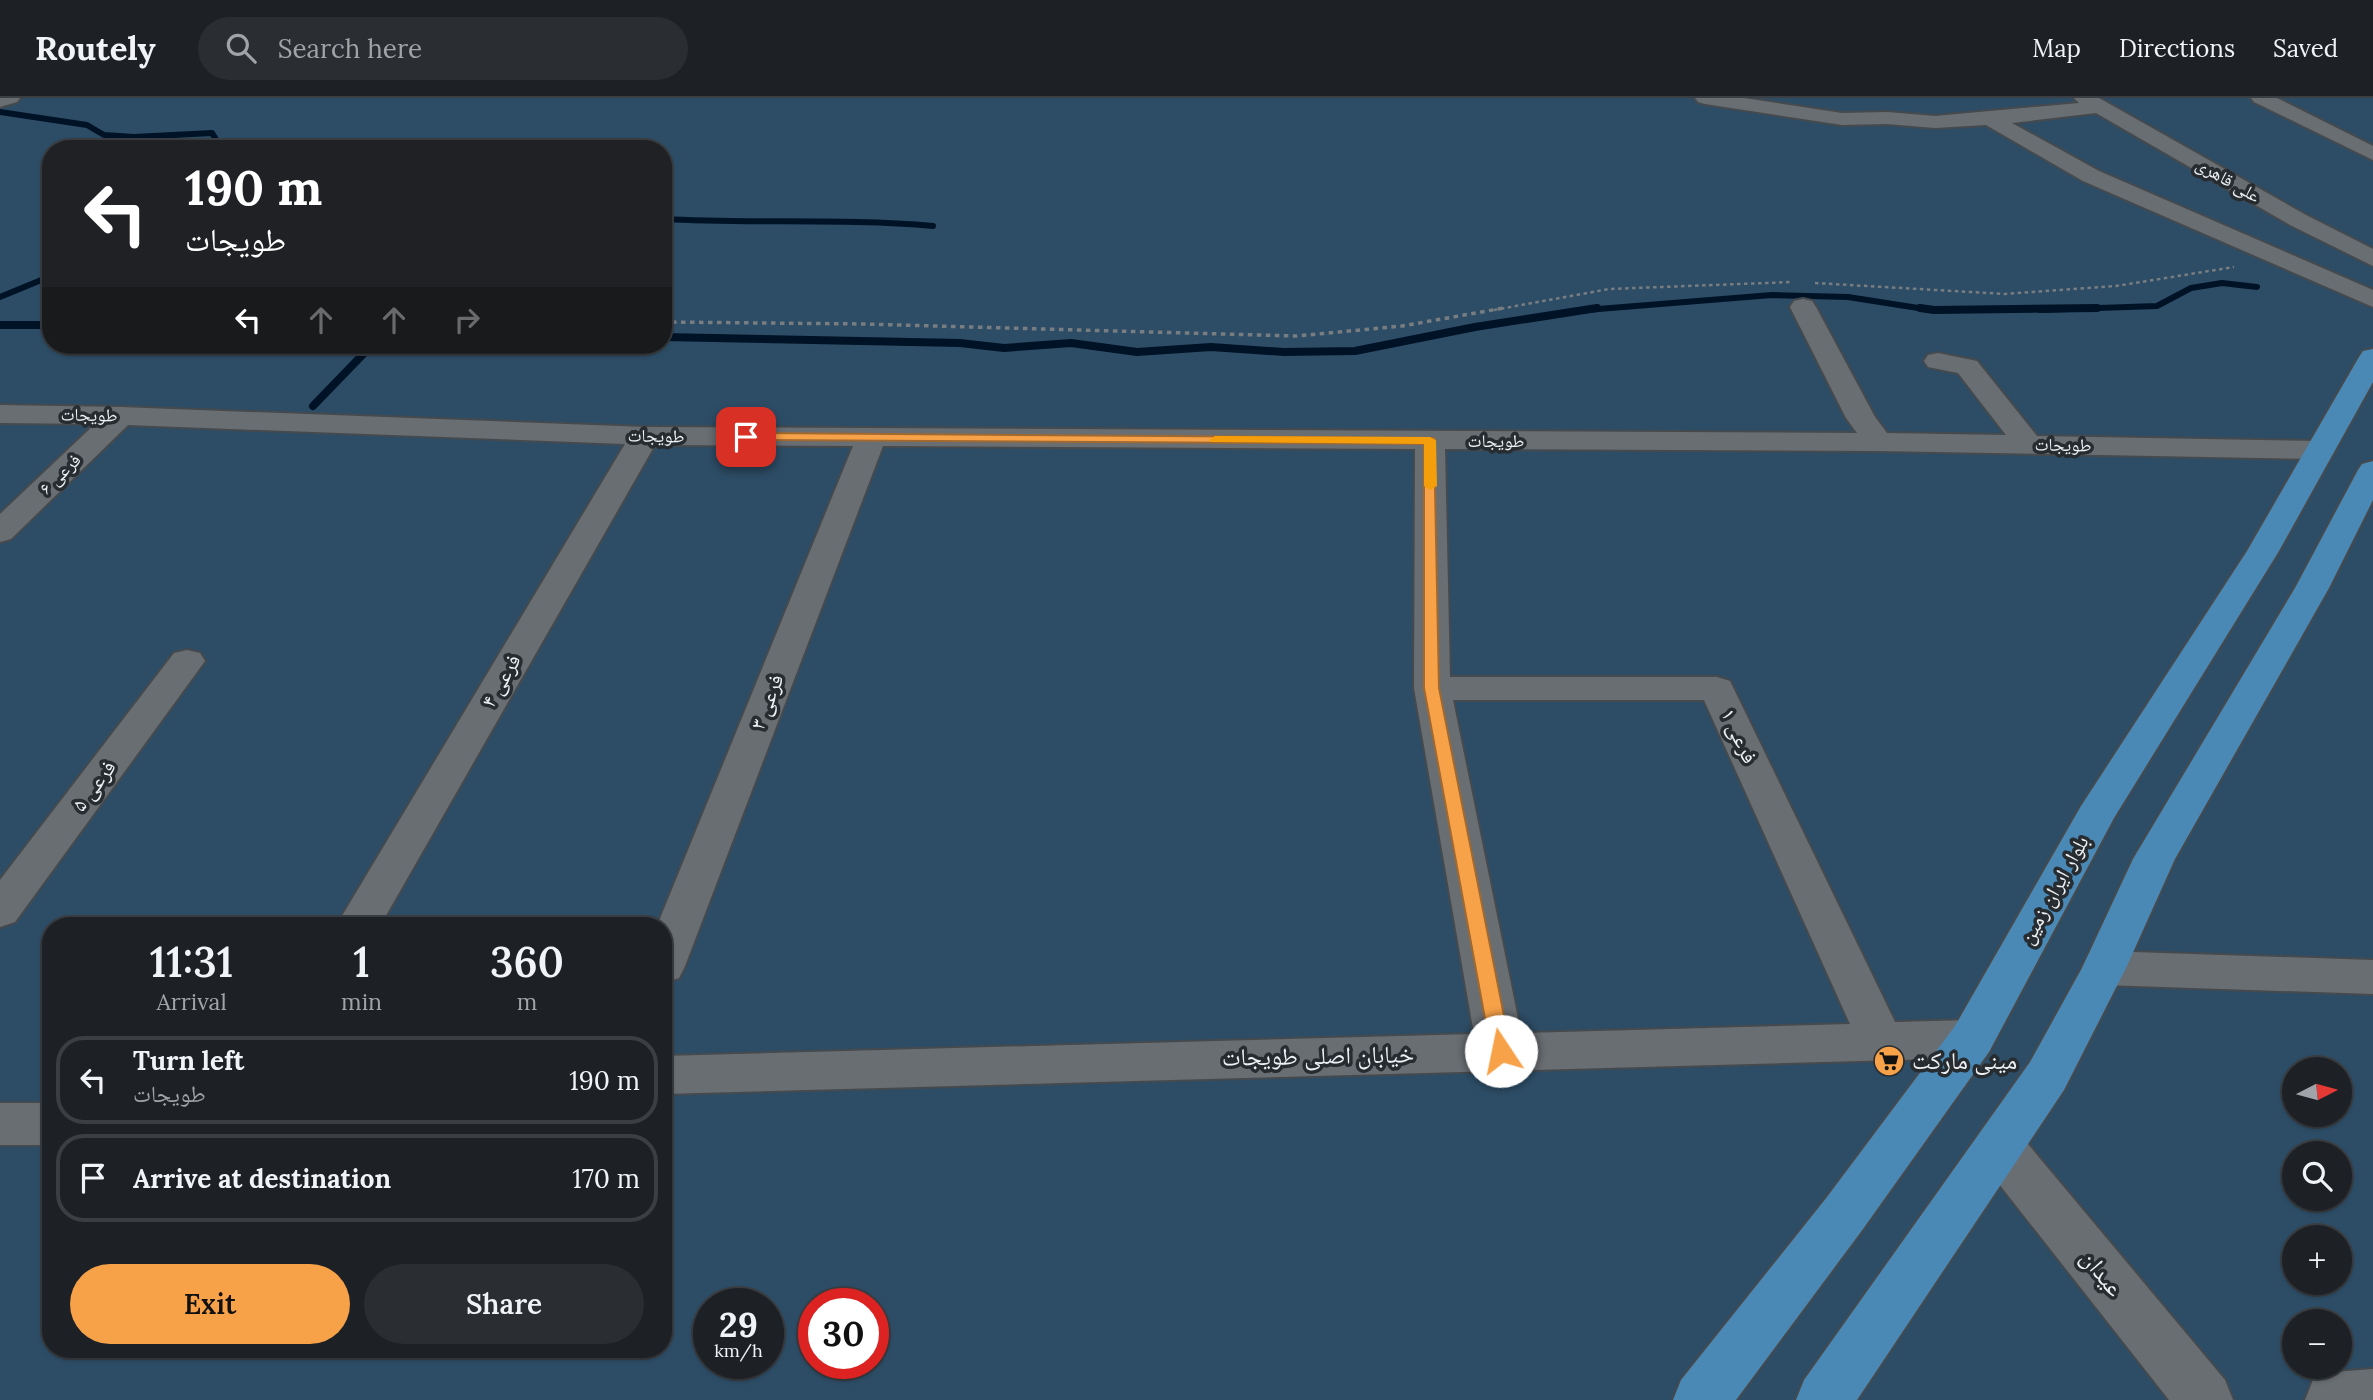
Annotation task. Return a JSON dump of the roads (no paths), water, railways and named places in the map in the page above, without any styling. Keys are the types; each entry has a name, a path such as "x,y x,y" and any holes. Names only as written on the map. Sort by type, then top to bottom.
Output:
{"main road":[{"name":"بلوار ایران زمین","path":"1701,1400 1845,1213 1972,1039 2095,816 2263,551 2373,357"},
{"path":"1824,1400 2047,1076 2104,968 2154,859 2312,588 2373,470"}],"street":[{"path":"0,101 10,98"},
{"path":"1705,98 1760,102 1842,118 1935,122 1994,109 2033,113 2089,100"},
{"path":"1877,98 1887,118"},
{"path":"2261,98 2373,154"},
{"name":"علی قاهری","path":"2089,100 2298,220 2373,258"},
{"path":"1994,109 2091,176 2373,299"},
{"path":"1803,307 1861,418 1878,442"},
{"path":"1938,361 1967,367 2028,444"},
{"name":"طویجات","path":"0,414 121,416 645,436 1878,442 2320,450"},
{"name":"فرعی ۶","path":"0,532 121,416"},
{"name":"فرعی ۴","path":"363,917 645,436"},
{"name":"فرعی ۳","path":"672,944 871,438"},
{"path":"1430,440 1432,688 1501,1051"},
{"name":"فرعی ۵","path":"0,911 187,660"},
{"name":"فرعی ۱","path":"1432,688 1717,689 1881,1041"},
{"path":"2104,968 2373,976"},
{"name":"خیابان اصلی طویجات","path":"672,1074 1972,1039"},
{"path":"0,1124 42,1124"},
{"name":"عیدان","path":"2000,1146 2206,1400"},
{"path":"2333,1400 2373,1397"}],"waterway":[{"path":"0,112 87,125 104,135 134,137 212,133 216,140"},
{"path":"672,219 866,222 933,226"},
{"path":"0,297 42,280"},
{"path":"2040,310 2157,306 2191,288 2222,283 2257,287"},
{"path":"1586,310 1772,295 1848,297 1931,310"},
{"path":"672,337 960,343 1004,348 1071,343 1137,352 1211,347 1284,352 1355,351 1475,327 1597,308"},
{"path":"1920,308 2097,308"},
{"path":"0,325 42,325"},
{"path":"313,406 363,354"}],"place":[{"name":"مینی مارکت","path":"1889,1061"}]}
